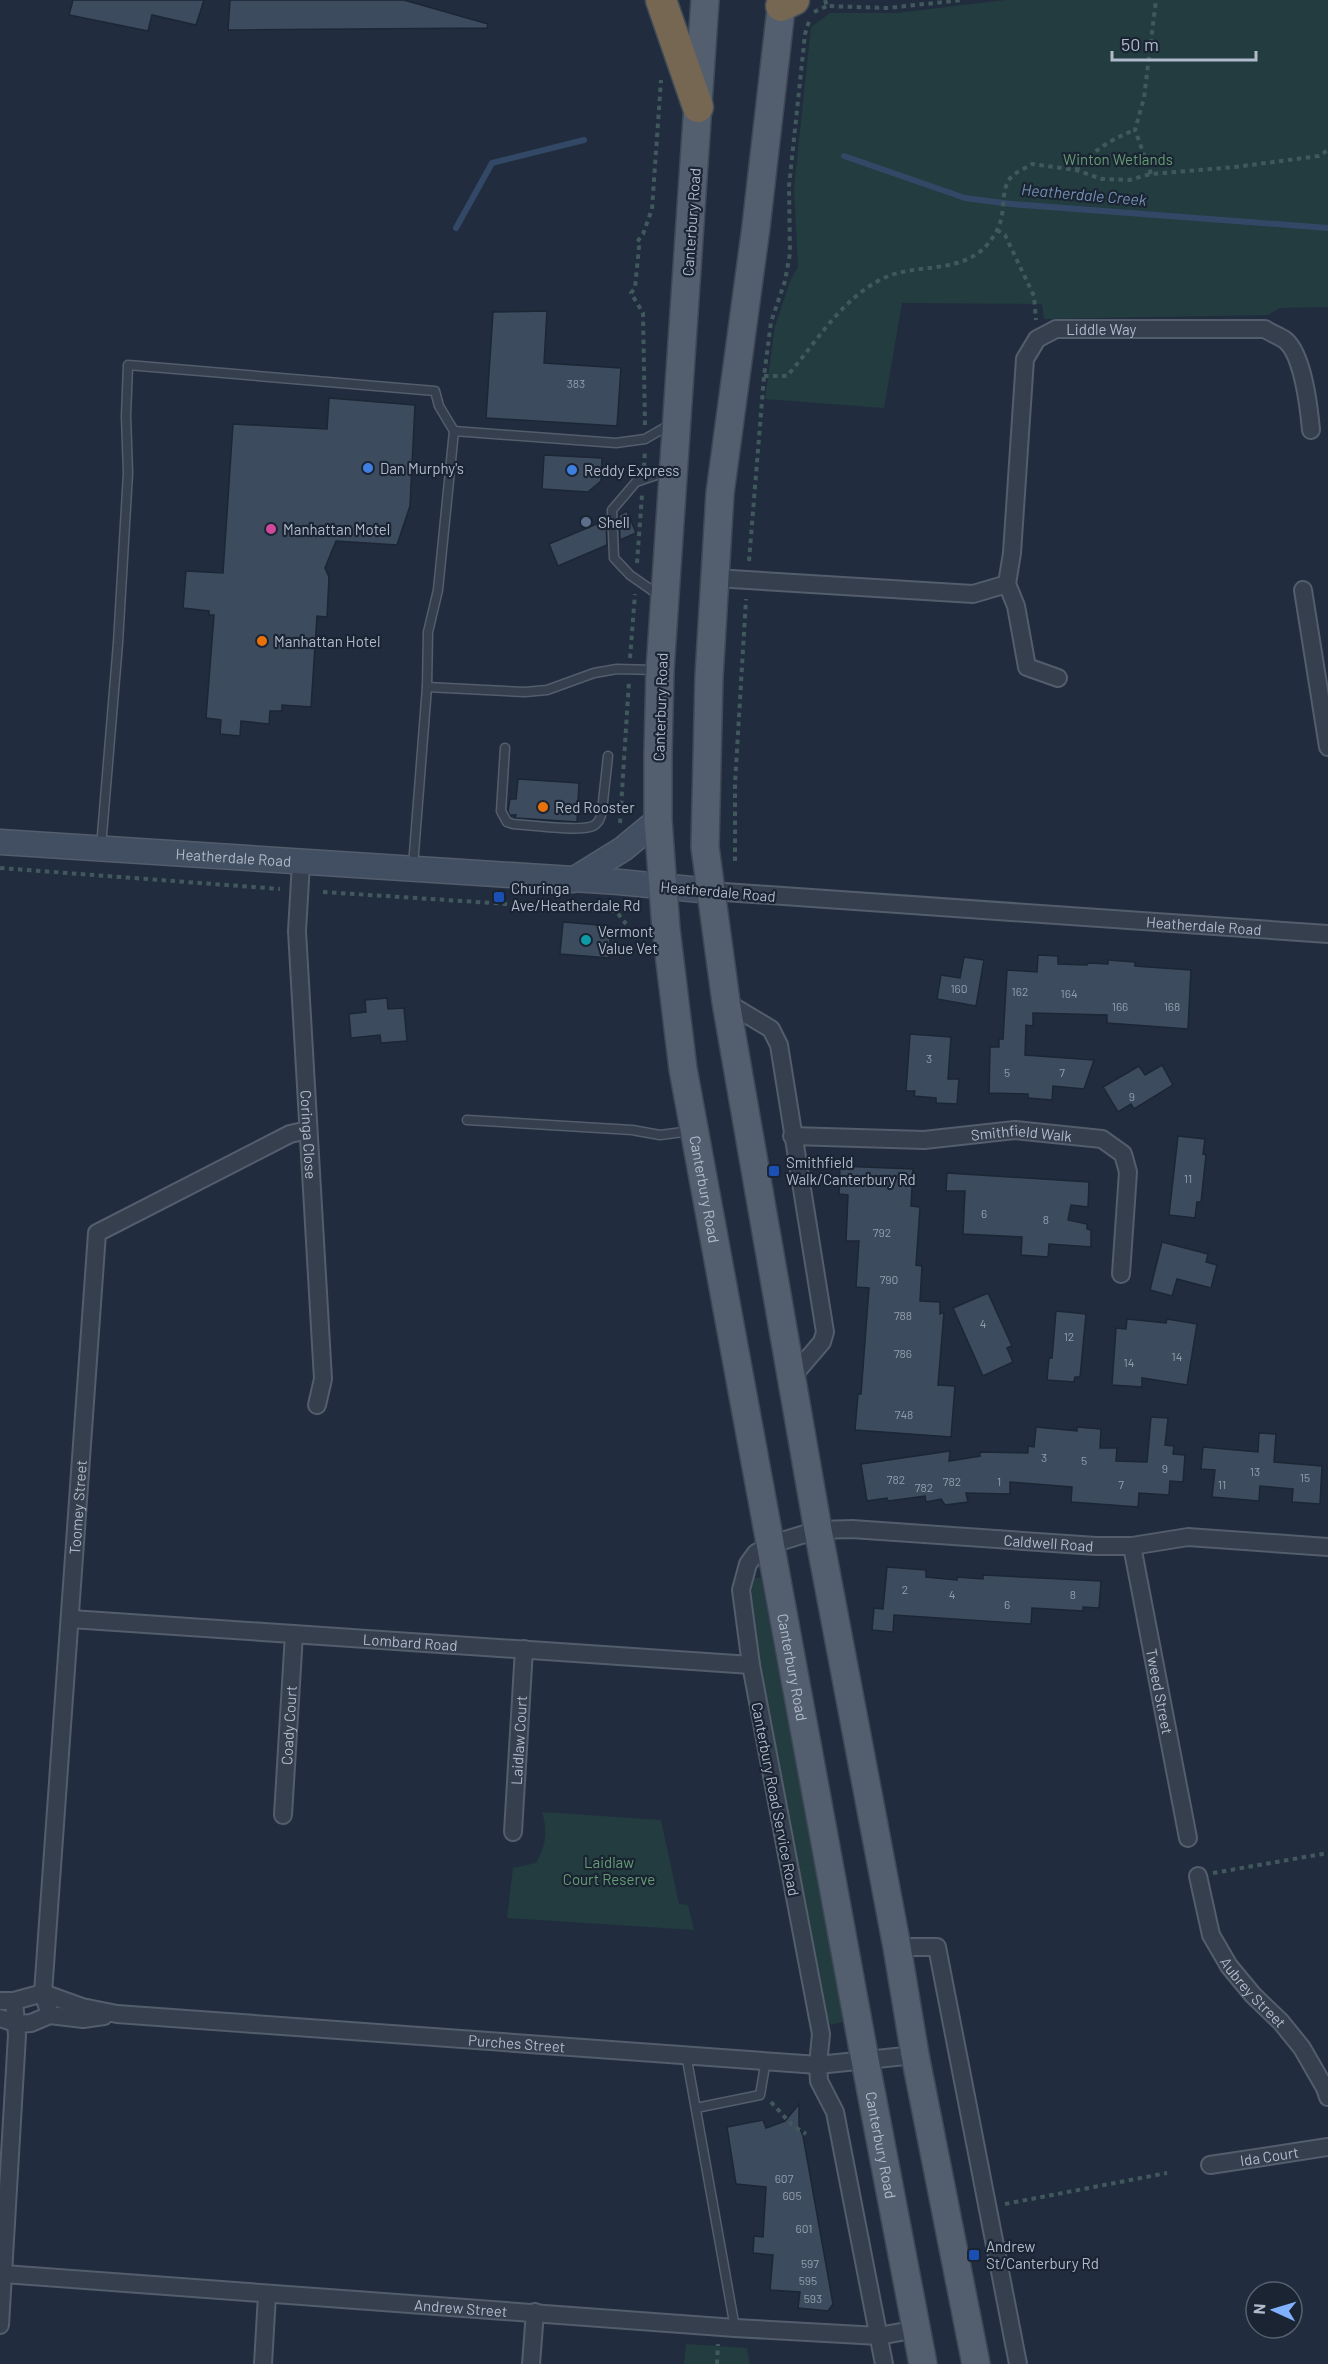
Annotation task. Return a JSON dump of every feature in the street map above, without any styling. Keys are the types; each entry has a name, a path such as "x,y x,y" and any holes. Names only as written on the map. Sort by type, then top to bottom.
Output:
{"highway":[{"path":"661,0 698,107"}],"main road":[{"name":"Canterbury Road","path":"705,0 660,670 658,820 662,887 683,1069 923,2364"},
{"path":"786,2 722,481 708,687 705,847 726,1002 818,1530 897,1947 915,2055 976,2364"},
{"path":"573,880 623,849 658,820"},
{"name":"Heatherdale Road","path":"0,842 711,891"}],"street":[{"name":"Liddle Way","path":"1037,339 1056,329 1264,329 1287,341 1299,365 1307,394 1311,430"},
{"path":"1037,339 1024,358 1012,553 1007,584 1016,606 1027,667 1058,678"},
{"path":"715,578 973,594 1007,584"},
{"path":"1303,590 1328,747"},
{"name":"Coringa Close","path":"301,863 297,931 323,1379 317,1405"},
{"name":"Heatherdale Road","path":"711,891 1328,934"},
{"path":"726,1002 771,1029 779,1045 825,1332 822,1342 792,1377"},
{"name":"Toomey Street","path":"50,2015 43,1993 97,1233 290,1134 308,1130"},
{"name":"Smithfield Walk","path":"792,1136 924,1140 1015,1130 1102,1139 1123,1154 1128,1172 1121,1274"},
{"name":"Caldwell Road","path":"772,1544 818,1530 852,1529 1096,1546 1132,1546 1188,1537 1328,1547"},
{"name":"Canterbury Road Service Road","path":"772,1544 756,1553 748,1564 741,1590 751,1665 821,2034 818,2065"},
{"name":"Tweed Street","path":"1132,1546 1188,1838"},
{"name":"Lombard Road","path":"71,1619 751,1665"},
{"name":"Coady Court","path":"283,1815 294,1634"},
{"name":"Laidlaw Court","path":"513,1832 524,1649"},
{"name":"Aubrey Street","path":"1198,1876 1212,1935 1229,1966 1302,2048 1328,2097"},
{"path":"897,1947 937,1947 1018,2364"},
{"path":"0,2325 18,2024 7,2001 43,1993"},
{"name":"Purches Street","path":"43,1993 82,2007 117,2014 818,2065 915,2055"},
{"name":"Purches Street","path":"18,2024 32,2023 50,2015 83,2019 117,2014"},
{"path":"0,2018 18,2024"},
{"path":"818,2065 819,2081 835,2112 884,2364"},
{"name":"Ida Court","path":"1210,2165 1328,2147"},
{"name":"Andrew Street","path":"4,2274 735,2328 879,2336 917,2329"},
{"path":"263,2364 267,2295"},
{"path":"531,2364 535,2312"}],"lane":[{"path":"101,849 128,473 126,416 128,365 435,391 438,406 454,430 438,590 428,632 427,687 413,869"},
{"path":"454,430 616,443 645,439 676,421"},
{"path":"665,600 636,579 614,558 612,510 636,482 673,470"},
{"path":"427,687 525,692 547,690 594,673 617,669 660,670"},
{"path":"505,748 501,811 507,822 513,824 582,829 596,824 602,811 608,756"},
{"path":"467,1120 632,1130 660,1135 694,1131"},
{"path":"686,2054 735,2328"},
{"path":"696,2108 760,2095 766,2060"}],"path":[{"path":"825,0 827,6"},
{"path":"749,561 764,376 771,322 785,280 790,253 789,186 805,34 813,12 827,6 887,8 963,0"},
{"path":"1151,174 1135,130 1144,98 1156,0"},
{"path":"620,830 645,439 643,313 631,293 635,288 639,247 637,242 643,234 652,209 661,73"},
{"path":"1076,170 1099,148 1115,137 1135,130"},
{"path":"764,376 787,376 848,303 882,278 920,269 953,265 981,251 1001,221 1004,190 1011,177 1032,164 1076,170 1101,179 1128,180 1151,174 1235,167 1320,156 1328,150"},
{"path":"997,230 1005,235 1034,296 1037,339"},
{"path":"735,861 735,784 746,599"},
{"path":"0,868 280,889"},
{"path":"323,892 616,911 626,924"},
{"path":"1198,1876 1328,1853"},
{"path":"760,2095 774,2104 792,2125 806,2134"},
{"path":"1005,2204 1167,2173"}],"green space":[{"name":"Winton Wetlands","path":"1006,0 1328,0 1328,307 1280,308 1268,315 1044,319 1042,304 902,303 884,408 765,399 775,326 791,279 798,267 794,188 811,27 830,13 896,13"},
{"path":"754,1578 761,1578 843,2013 842,2022 831,2025 827,2018 749,1602"},
{"name":"Laidlaw Court Reserve","path":"542,1812 661,1820 679,1904 688,1905 694,1930 507,1918 513,1868 536,1863 542,1851 545,1826"},
{"path":"686,2344 747,2348 750,2364 684,2364"}],"building":[{"path":"73,0 204,0 196,25 152,15 148,31 69,15"},
{"path":"230,0 404,0 488,24 487,28 228,30"},
{"path":"547,311 544,363 621,368 617,426 486,418 493,312"},
{"path":"329,398 415,405 410,506 397,545 336,541 325,568 329,577 327,617 317,616 311,707 282,705 282,711 270,711 269,724 241,721 240,736 220,734 221,720 206,718 214,615 209,615 209,611 183,608 186,571 223,573 233,424 327,429"},
{"name":"Reddy Express","path":"544,455 602,458 601,481 588,492 542,489"},
{"path":"627,511 636,533 620,540 619,515"},
{"path":"606,520 607,545 558,566 549,544"},
{"name":"Red Rooster","path":"518,779 579,783 577,822 515,818 516,815 510,815 508,811 510,799 516,799"},
{"name":"Vermont Value Vet","path":"563,922 611,926 609,958 560,954"},
{"path":"1038,955 1058,956 1058,964 1108,964 1108,960 1135,962 1135,966 1191,970 1188,1029 1107,1023 1107,1015 1033,1013 1033,1026 1026,1025 1025,1055 1094,1060 1084,1089 1053,1086 1052,1100 1028,1098 1028,1094 989,1093 990,1047 999,1047 999,1039 1003,1039 1007,970 1037,972"},
{"path":"964,957 984,960 976,1006 937,999 941,975 960,978"},
{"path":"387,998 388,1009 404,1008 407,1041 381,1043 380,1035 351,1038 349,1014 366,1012 365,1000"},
{"path":"910,1034 951,1037 948,1079 959,1079 957,1104 936,1103 936,1098 914,1096 915,1091 906,1091"},
{"path":"1162,1065 1173,1085 1134,1109 1131,1104 1118,1112 1103,1087 1139,1066 1145,1075"},
{"path":"1178,1136 1205,1139 1203,1154 1206,1155 1201,1202 1197,1202 1195,1218 1169,1215"},
{"path":"840,1166 913,1169 911,1206 920,1207 916,1265 922,1266 920,1301 940,1302 940,1314 944,1312 938,1385 955,1386 951,1437 855,1430 858,1394 861,1394 869,1288 856,1287 859,1241 846,1241 848,1195 839,1194"},
{"path":"947,1173 1089,1182 1088,1207 1071,1205 1068,1220 1087,1224 1087,1229 1091,1230 1091,1247 1049,1244 1048,1257 1021,1255 1022,1237 963,1234 965,1191 946,1191"},
{"path":"1162,1242 1208,1254 1206,1262 1217,1265 1211,1288 1177,1279 1172,1296 1150,1290"},
{"path":"988,1293 1012,1346 1007,1348 1013,1362 983,1376 953,1308"},
{"path":"1056,1311 1086,1314 1080,1377 1075,1377 1074,1382 1047,1380 1049,1358 1052,1358"},
{"path":"1127,1319 1166,1323 1167,1319 1197,1324 1187,1385 1142,1378 1142,1387 1112,1385 1116,1328 1126,1329"},
{"path":"1151,1417 1168,1418 1165,1445 1174,1446 1173,1454 1185,1455 1183,1482 1170,1481 1169,1495 1139,1493 1138,1507 1071,1502 1072,1487 1010,1482 1010,1494 966,1493 968,1502 945,1505 941,1499 926,1502 925,1496 888,1501 887,1498 867,1501 861,1464 950,1451 949,1461 980,1456 980,1452 1028,1453 1028,1446 1034,1447 1036,1427 1077,1431 1077,1427 1101,1429 1100,1448 1117,1448 1116,1461 1147,1462"},
{"path":"1259,1433 1276,1434 1274,1462 1322,1466 1320,1504 1292,1502 1293,1489 1260,1486 1259,1501 1212,1497 1215,1470 1201,1469 1203,1447 1258,1452"},
{"path":"887,1567 926,1570 926,1577 957,1580 957,1577 983,1579 983,1575 1101,1581 1099,1608 1083,1607 1083,1611 1032,1608 1031,1624 894,1615 893,1632 872,1630 874,1608 883,1609"},
{"path":"799,2104 799,2126 803,2136 833,2304 828,2311 798,2308 800,2292 770,2290 773,2255 753,2253 754,2236 763,2237 766,2187 736,2184 727,2127 763,2120 766,2128 785,2121"}],"waterway":[{"name":"Heatherdale Creek","path":"456,228 492,163 584,140"},
{"name":"Heatherdale Creek","path":"844,156 965,198 1011,204 1328,228"}],"place":[{"name":"Dan Murphy's","path":"368,468"},
{"name":"Reddy Express","path":"572,470"},
{"name":"Shell","path":"586,522"},
{"name":"Manhattan Motel","path":"271,529"},
{"name":"Manhattan Hotel","path":"262,641"},
{"name":"Red Rooster","path":"543,807"},
{"name":"Churinga Ave/Heatherdale Rd","path":"499,897"},
{"name":"Vermont Value Vet","path":"586,940"},
{"name":"Smithfield Walk/Canterbury Rd","path":"774,1171"},
{"name":"Andrew St/Canterbury Rd","path":"974,2255"}]}
